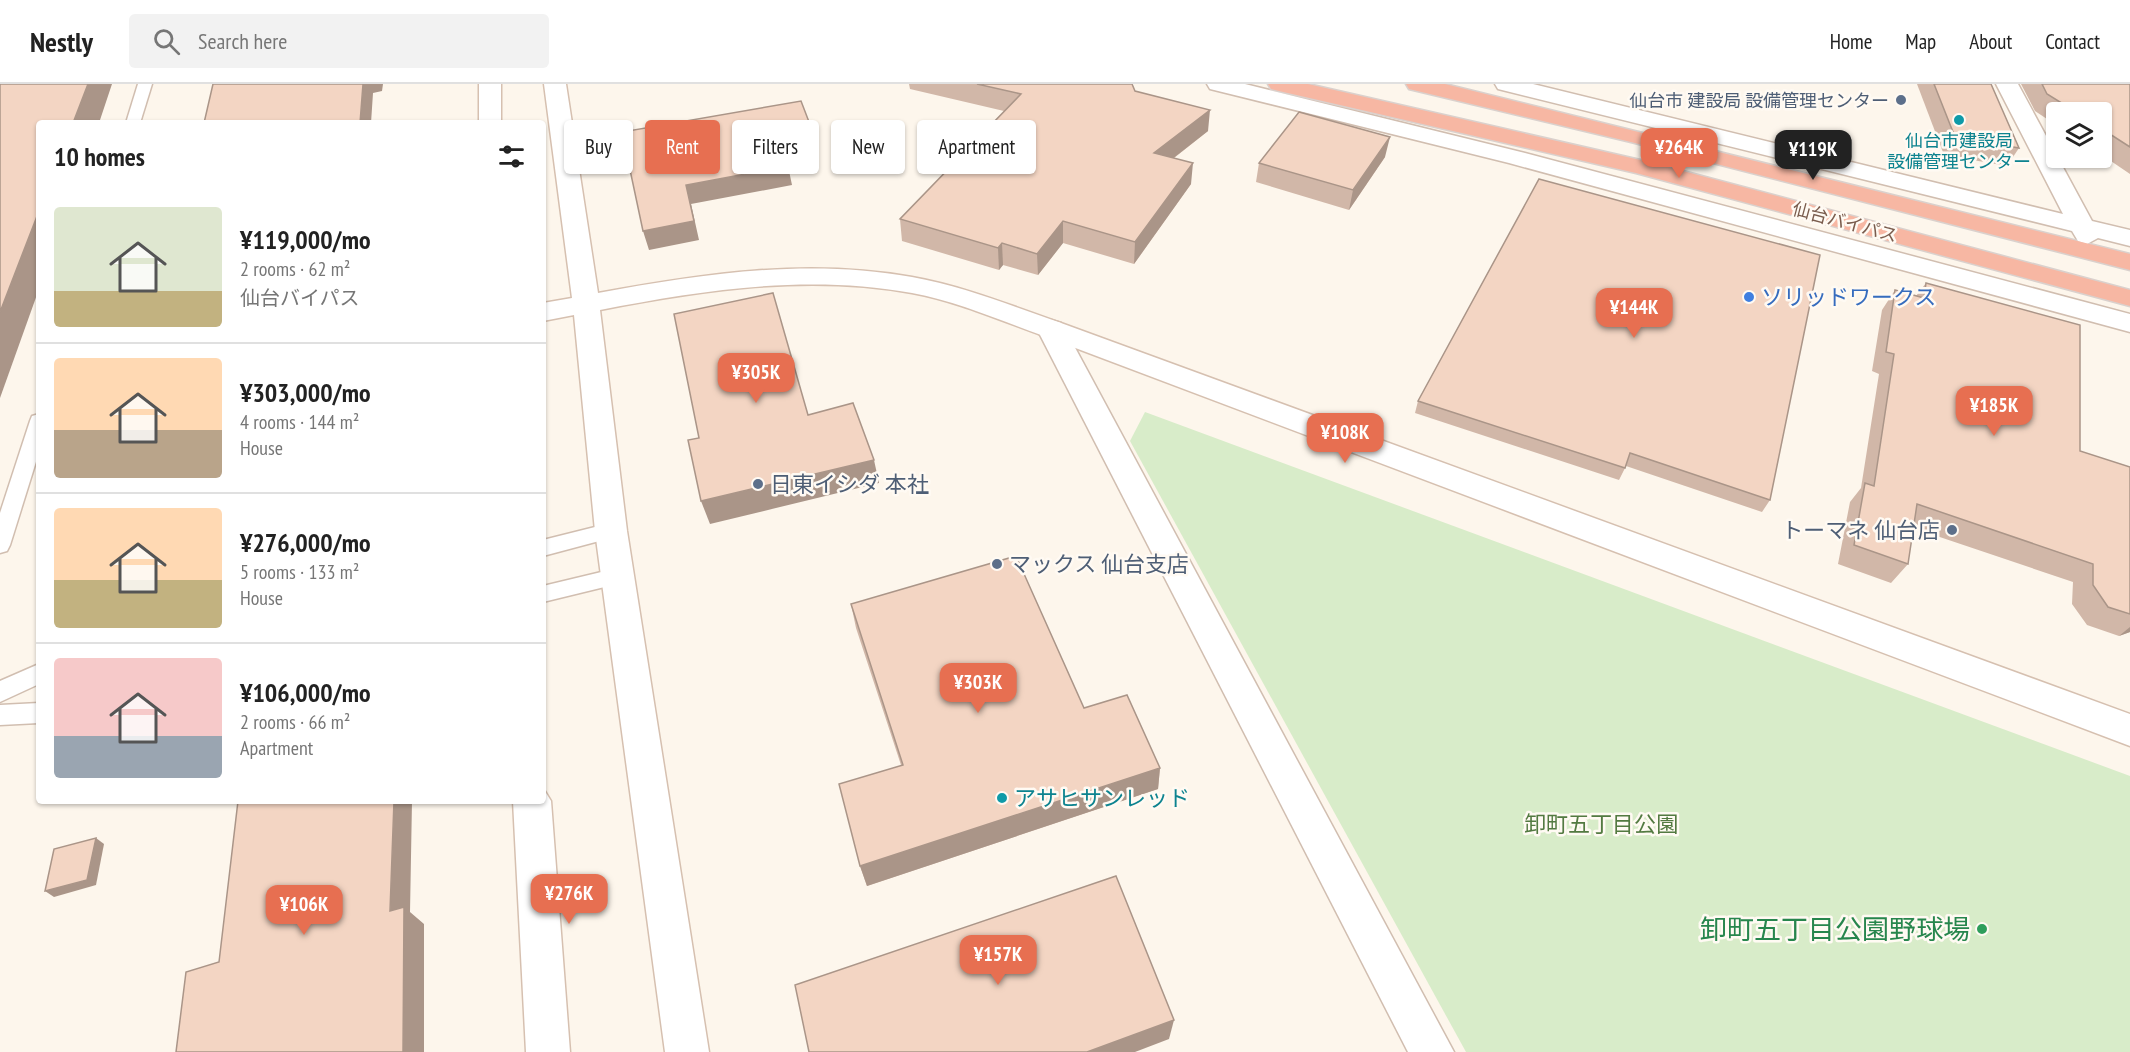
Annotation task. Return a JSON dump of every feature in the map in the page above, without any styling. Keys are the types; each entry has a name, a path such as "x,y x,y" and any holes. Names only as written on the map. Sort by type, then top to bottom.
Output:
{"highway":[{"name":"仙台バイパス","path":"1279,84 1641,167 2130,298"},
{"name":"仙台バイパス","path":"1417,84 1635,136 2130,262"}],"street":[{"path":"490,84 490,120"},
{"path":"555,84 586,304 611,531 687,1052"},
{"path":"1218,84 1528,161 2130,323"},
{"path":"1506,84 2130,238"},
{"path":"2007,84 2096,253"},
{"path":"546,311 649,290 770,275 846,276 912,285 972,301 1051,329 2130,730"},
{"path":"1051,329 1432,1052"},
{"path":"532,804 548,1052"}],"lane":[{"path":"134,120 145,84"},
{"path":"0,545 36,431"},
{"path":"546,547 611,531"},
{"path":"546,593 618,576"},
{"path":"0,692 36,674"},
{"path":"0,715 36,713"}],"green space":[{"name":"卸町五丁目公園","path":"1145,412 2130,776 2130,1052 1466,1052 1130,441"}],"building":[{"path":"0,84 88,84 74,120 36,120 36,219 0,312"},
{"path":"213,84 363,84 360,120 205,120"},
{"path":"977,84 1132,84 1135,91 1210,110 1154,153 1193,163 1135,242 1063,221 1037,254 1002,243 998,248 900,219 944,174 1036,174 1036,120 996,120 1021,94"},
{"path":"1934,84 1991,84 2019,148 1955,137"},
{"path":"2042,84 2130,84 2130,147 2112,135 2112,102 2060,102 2047,94"},
{"path":"801,101 808,120 732,120 732,174 745,174 686,185 694,221 643,231 631,174 633,174 633,130 645,128 645,174 720,174 720,120 691,120"},
{"path":"1299,112 1390,137 1353,190 1259,163"},
{"path":"1539,179 1820,255 1770,500 1630,453 1625,468 1418,401"},
{"path":"1926,283 2080,325 2080,451 2130,467 2130,614 2108,607 2093,585 2093,564 1917,504 1908,564 1854,545 1865,483 1874,486 1894,354 1886,352 1895,290 1924,298"},
{"path":"773,293 808,415 853,403 874,460 701,501 688,440 699,438 674,314"},
{"path":"1016,556 1084,708 1127,695 1160,768 860,866 839,784 903,765 851,604"},
{"path":"238,804 394,804 390,911 404,907 403,1052 176,1052 186,972 219,962"},
{"path":"96,838 87,880 45,891 54,849"},
{"path":"1116,876 1174,1020 1087,1052 809,1052 795,985"}],"place":[{"name":"仙台市 建設局 設備管理センター","path":"1901,100"},
{"name":"仙台市建設局 設備管理センター","path":"1959,120"},
{"name":"ソリッドワークス","path":"1749,297"},
{"name":"日東イシダ 本社","path":"758,484"},
{"name":"トーマネ 仙台店","path":"1952,530"},
{"name":"マックス 仙台支店","path":"997,564"},
{"name":"アサヒサンレッド","path":"1002,798"},
{"name":"卸町五丁目公園野球場","path":"1982,929"}]}
